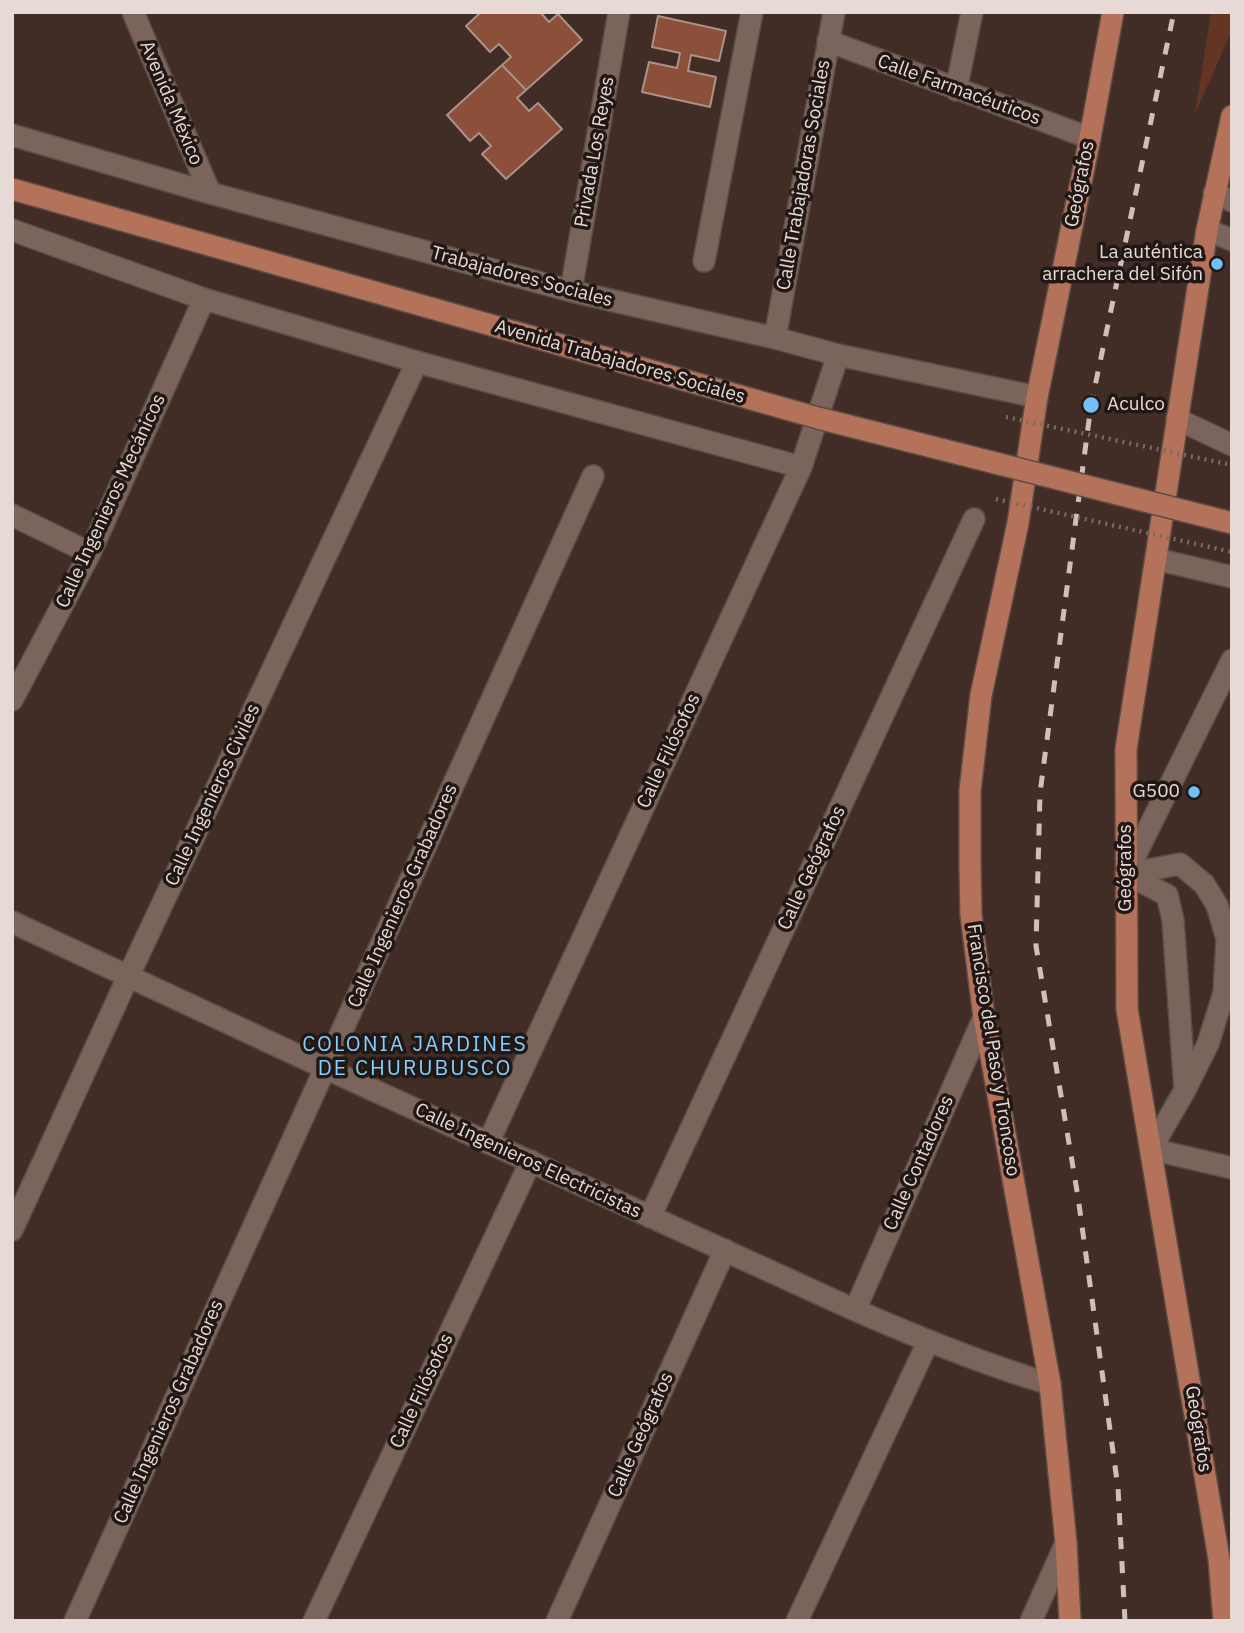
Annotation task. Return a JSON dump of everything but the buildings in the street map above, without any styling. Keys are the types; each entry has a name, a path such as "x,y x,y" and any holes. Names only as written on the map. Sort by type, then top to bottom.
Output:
{"main road":[{"name":"Geógrafos","path":"1037,397 1113,12"},
{"name":"Geógrafos","path":"1224,1621 1225,1562 1128,1009 1126,749 1207,230 1223,197 1232,116"},
{"name":"Avenida Trabajadores Sociales","path":"12,189 818,418 1232,523"},
{"name":"Francisco del Paso y Troncoso","path":"1037,397 1018,523 981,695 970,791 971,915 984,1017 1050,1384 1066,1543 1070,1621"}],"street":[{"name":"Avenida México","path":"133,12 210,194"},
{"name":"Privada Los Reyes","path":"571,291 620,12"},
{"path":"704,261 752,12"},
{"name":"Calle Trabajadoras Sociales","path":"775,338 834,12"},
{"path":"956,90 972,12"},
{"name":"Calle Farmacéuticos","path":"828,41 1090,138"},
{"name":"Trabajadores Sociales","path":"12,135 210,194 571,291 838,355 1037,397"},
{"path":"12,230 204,299 417,362 802,467"},
{"path":"1207,230 1232,240"},
{"name":"Calle Ingenieros Mecánicos","path":"12,701 90,554 204,299"},
{"name":"Calle Filósofos","path":"488,1143 802,467 838,355"},
{"name":"Calle Ingenieros Civiles","path":"12,1230 417,362"},
{"path":"1177,419 1232,445"},
{"name":"Calle Ingenieros Grabadores","path":"75,1621 593,476"},
{"path":"12,515 90,554"},
{"name":"Calle Geógrafos","path":"650,1217 974,519"},
{"path":"1156,559 1232,577"},
{"path":"1126,874 1232,660"},
{"path":"1126,874 1180,864 1204,884 1217,905 1227,939 1224,992 1208,1044 1151,1149 1232,1168"},
{"path":"1126,874 1167,895 1173,920 1185,1090"},
{"name":"Calle Ingenieros Electricistas","path":"12,922 855,1310 999,1369 1050,1384"},
{"name":"Calle Contadores","path":"855,1310 984,1017"},
{"name":"Calle Filósofos","path":"314,1621 531,1161"},
{"name":"Calle Geógrafos","path":"557,1621 724,1250"},
{"path":"797,1621 928,1342"},
{"path":"1031,1621 1066,1543"}],"path":[{"path":"1006,417 1232,465"},
{"path":"996,499 1232,552"}],"shaded area":[{"path":"1211,12 1232,12 1232,30 1195,114"}],"railway":[{"path":"1125,1621 1118,1488 1078,1197 1036,946 1040,793 1091,405 1174,12"}],"place":[{"name":"La auténtica arrachera del Sifón","path":"1217,264"},
{"name":"Aculco","path":"1091,405"},
{"name":"G500","path":"1194,792"}],"district":[{"name":"COLONIA JARDINES DE CHURUBUSCO","path":"415,1057"}]}
